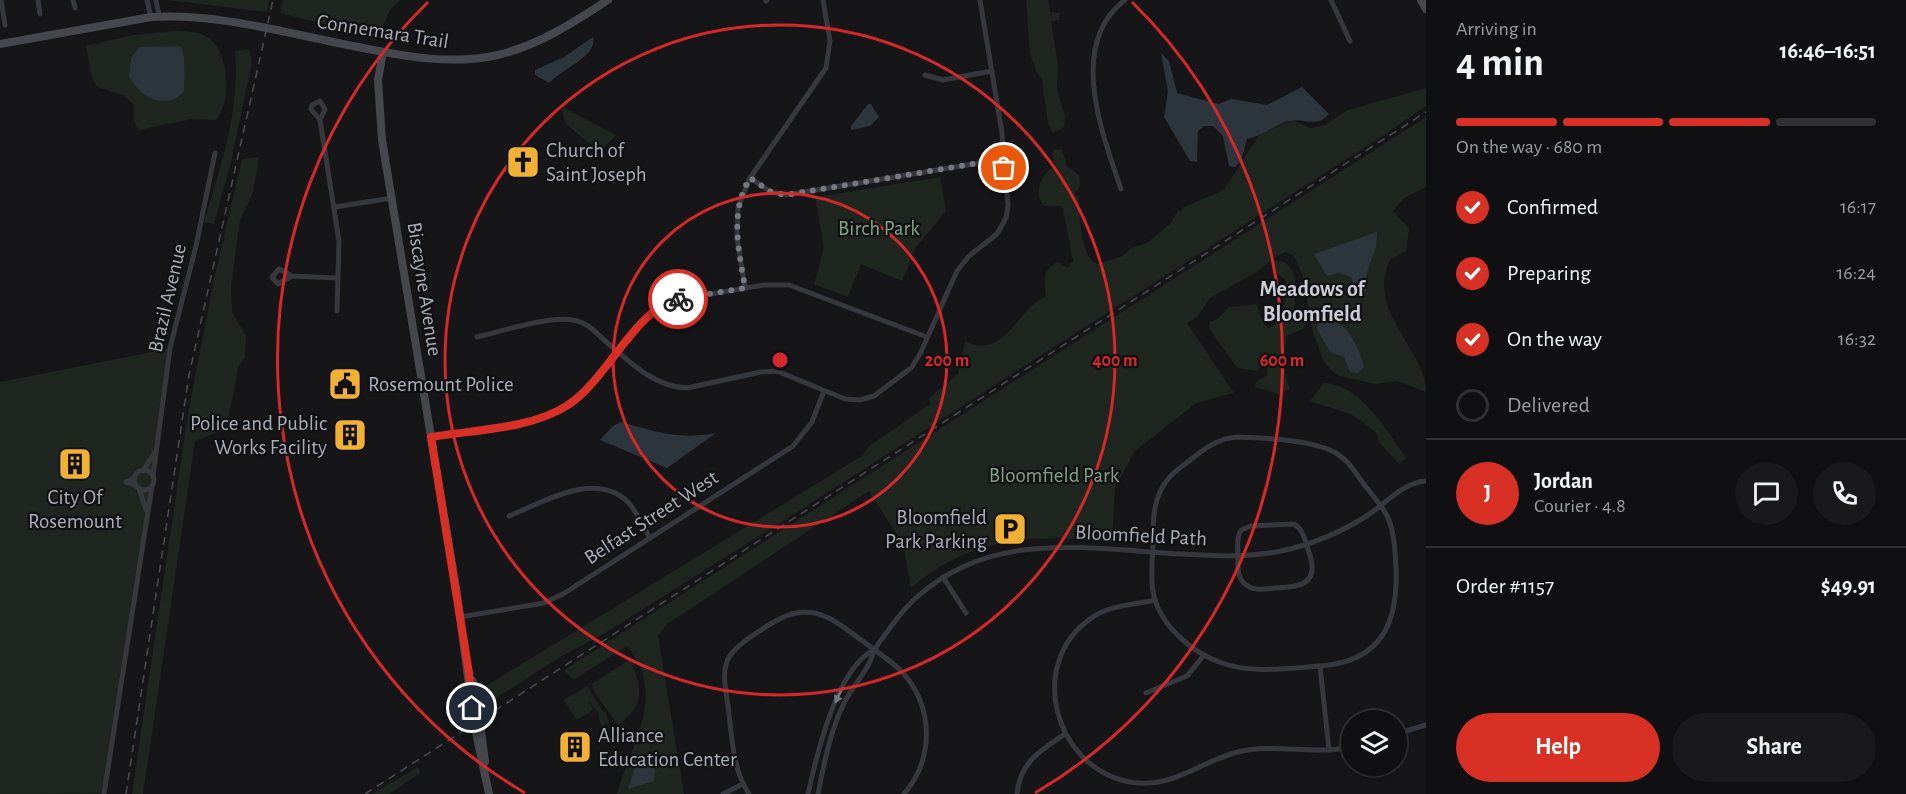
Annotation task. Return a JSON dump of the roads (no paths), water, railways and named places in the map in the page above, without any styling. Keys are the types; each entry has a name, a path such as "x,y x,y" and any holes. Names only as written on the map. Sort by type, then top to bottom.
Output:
{"street":[{"path":"1,0 5,25"},
{"path":"38,0 40,14"},
{"path":"73,0 75,8"},
{"path":"147,0 155,16"},
{"path":"155,16 156,0"},
{"name":"Connemara Trail","path":"0,44 155,16 200,17 383,52 439,60 499,55 548,38 608,0"},
{"path":"745,288 737,218 741,197 750,178 826,68 830,41 823,0"},
{"path":"477,337 559,320 571,320 588,326 656,381 674,387 687,388 777,371 848,400 874,396 911,368 960,267 993,238 1004,224 1008,206 1003,159 980,0"},
{"path":"1332,0 1350,41"},
{"path":"1421,0 1426,9"},
{"path":"1121,189 1104,138 1093,62 1101,29 1122,1"},
{"name":"Biscayne Avenue","path":"383,52 378,80 379,115 469,673 474,723 489,794"},
{"path":"925,75 943,80 992,71"},
{"path":"320,120 340,249 337,311"},
{"name":"Brazil Avenue","path":"104,794 152,486 170,348 196,246 215,153"},
{"path":"750,178 771,192 786,195 1003,159"},
{"path":"335,207 392,198"},
{"path":"292,276 337,278"},
{"path":"431,437 534,420 556,412 583,393 653,311 664,304 773,284 797,286 927,337"},
{"name":"Belfast Street West","path":"460,617 550,601 798,441 812,423 824,391"},
{"path":"1228,438 1261,439 1329,449 1348,463 1381,506 1390,523 1395,544 1397,593 1393,617 1383,634 1363,653 1340,663 1249,669 1224,664 1204,655 1177,634 1155,600 1152,585 1153,552 1155,506 1162,488 1173,473 1207,447 1228,438"},
{"name":"Brazil Avenue","path":"147,514 136,484 156,450"},
{"path":"143,471 153,476"},
{"name":"Bloomfield Path","path":"808,794 822,736 836,700 866,654 874,650 912,602 944,577 979,560 1024,548 1238,556 1268,554 1306,544 1344,529 1381,506 1403,488 1426,482"},
{"path":"136,484 147,489 152,486"},
{"path":"509,516 581,488 603,489 619,495 629,504 650,538"},
{"path":"1294,524 1301,530 1312,572 1308,581 1295,587 1249,587 1240,578 1238,556 1238,535 1246,526 1294,524"},
{"path":"944,577 966,613"},
{"path":"1155,600 1104,611 1088,620 1073,636 1059,665 1054,687 1056,714 1065,734 1084,758 1102,771 1125,781 1142,784 1178,778 1219,757 1246,750 1341,748"},
{"path":"749,794 742,784 736,763 723,674 726,660 735,648 781,618 805,612 819,614 836,621 907,678 919,697 926,719 924,758 915,780 904,794"},
{"name":"Bloomfield Path","path":"818,794 827,750 838,718 856,682 872,660 874,650"},
{"path":"1146,693 1187,676 1204,655"},
{"path":"1320,666 1329,750"},
{"path":"1407,731 1426,725"},
{"path":"1017,794 1019,780 1028,762 1065,734"},
{"path":"723,794 742,784"}],"railway":[{"path":"126,794 189,375 273,0"},
{"path":"365,794 1426,112"}],"place":[{"name":"Church of Saint Joseph","path":"523,162"},
{"name":"Rosemount Police","path":"345,384"},
{"name":"Police and Public Works Facility","path":"350,435"},
{"name":"City Of Rosemount","path":"75,464"},
{"name":"Bloomfield Park Parking","path":"1010,529"},
{"name":"Alliance Education Center","path":"575,747"}],"district":[{"name":"Meadows of Bloomfield","path":"1312,300"}],"park label":[{"name":"Birch Park","path":"879,228"},
{"name":"Bloomfield Park","path":"1054,475"}]}
